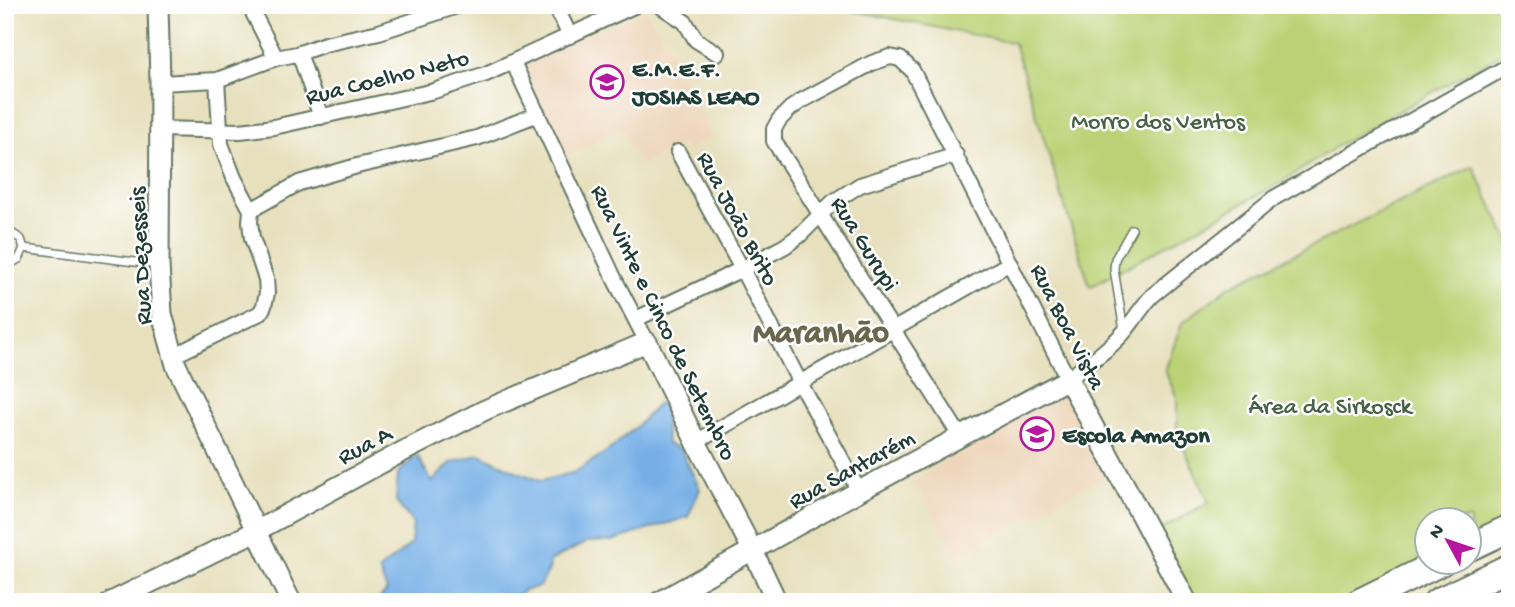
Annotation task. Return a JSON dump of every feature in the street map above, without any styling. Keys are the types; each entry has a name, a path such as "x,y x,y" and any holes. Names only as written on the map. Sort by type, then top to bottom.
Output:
{"highway":[{"path":"1484,540 1510,528"},
{"path":"1437,602 1473,590 1510,567"},
{"path":"1360,602 1414,575"}],"street":[{"name":"Rua Dezesseis","path":"158,5 159,265 162,314 173,356 291,602"},
{"path":"249,5 276,58"},
{"path":"160,83 217,80 276,58 379,32 460,5"},
{"path":"555,5 570,36"},
{"name":"Rua Coelho Neto","path":"159,129 240,131 274,127 434,91 486,74 636,5"},
{"path":"659,5 685,22 696,40 717,52"},
{"path":"299,54 321,117"},
{"name":"Rua Boa Vista","path":"777,146 773,136 779,120 801,101 872,63 890,57 900,59 912,70 1068,379 1187,602"},
{"name":"Rua Vinte e Cinco de Setembro","path":"513,61 615,280 777,602"},
{"path":"1068,379 1124,332 1153,295 1273,198 1510,65"},
{"path":"173,356 260,313 267,293 252,238 251,210 220,144 217,80"},
{"path":"251,210 299,183 477,138 538,114"},
{"name":"Rua Gurupi","path":"777,146 960,436"},
{"name":"Rua João Brito","path":"678,152 859,491"},
{"path":"636,319 785,246 833,202 860,185 956,155"},
{"path":"696,442 1010,263"},
{"name":"Rua A","path":"111,602 256,531 485,410 647,342"},
{"name":"Rua Santarém","path":"659,602 1068,379"}],"lane":[{"path":"5,229 21,239 24,248 19,259 5,267"},
{"path":"1124,332 1114,269 1115,259 1132,229"},
{"path":"24,248 159,265"}],"shaded area":[{"name":"E.M.E.F. JOSIAS LEAO","path":"645,9 668,46 711,137 686,151 682,143 640,165 621,127 564,158 521,64"},
{"name":"Escola Amazon","path":"1061,392 1106,475 957,556 914,480"}],"green space":[{"name":"Morro dos Ventos","path":"825,5 1510,5 1510,49 1342,143 1284,181 1090,287 1014,43"},
{"name":"Área da Sirkosck","path":"1473,166 1510,244 1510,528 1484,540 1484,505 1414,505 1414,570 1359,602 1192,602 1155,533 1209,502 1177,433 1177,398 1165,371 1182,323 1230,286"}],"water":[{"path":"663,399 667,444 681,450 700,489 688,517 612,541 587,542 550,561 549,570 540,586 523,591 513,602 376,602 387,591 379,570 411,544 413,523 396,502 398,473 417,455 432,482 451,463 480,454 541,481 575,472 609,450"}],"place":[{"name":"E.M.E.F. JOSIAS LEAO","path":"607,82"},
{"name":"Escola Amazon","path":"1037,434"}],"district":[{"name":"Maranhão","path":"821,330"}]}
